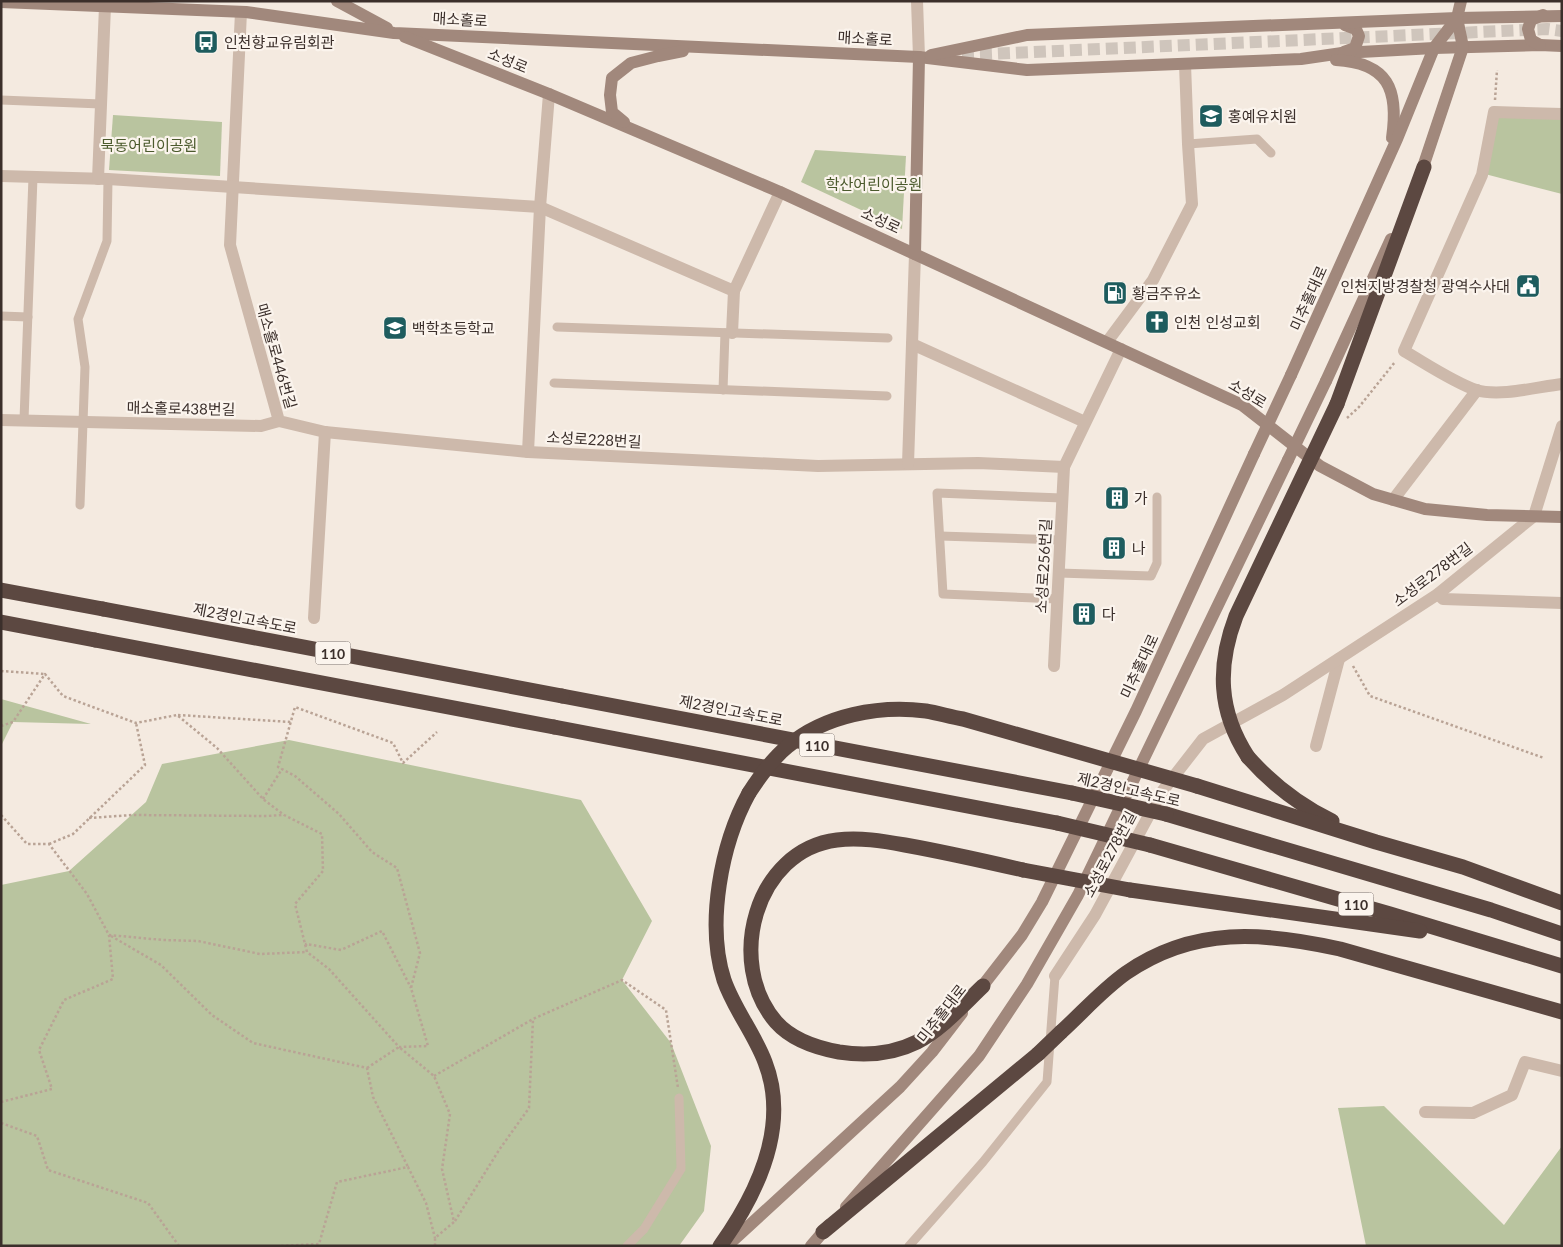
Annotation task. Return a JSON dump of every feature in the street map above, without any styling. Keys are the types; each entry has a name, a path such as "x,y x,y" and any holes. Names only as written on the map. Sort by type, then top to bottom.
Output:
{"highway":[{"path":"1376,842 1328,820 1302,804 1264,775 1248,757 1234,731 1224,697 1223,664 1230,631 1236,616 1337,404 1424,167"},
{"name":"제2경인고속도로","path":"1,590 1072,793 1166,814 1492,910 1562,934"},
{"name":"110","path":"1,622 1058,823 1150,845 1562,966"},
{"path":"720,1246 740,1215 757,1182 769,1150 774,1117 773,1095 768,1070 758,1046 726,986 722,973 717,921 721,876 732,830 749,792 778,755 809,731 845,717 877,710 926,712 963,719 1197,786 1463,867 1562,903"},
{"path":"983,986 930,1033 917,1042 899,1049 866,1054 851,1054 822,1048 786,1031 776,1022 762,1000 753,975 751,956 756,912 766,891 781,869 806,850 836,840 851,839 890,842 1130,890 1470,938"},
{"path":"823,1232 1038,1054 1109,987 1146,960 1192,942 1232,936 1272,937 1306,941 1562,1012"}],"main road":[{"path":"126,7 144,1"},
{"name":"소성로","path":"337,1 394,32 549,94 780,192 1242,405 1320,466 1373,494 1424,509 1487,515 1562,517"},
{"name":"미추홀대로","path":"727,1246 900,1086 932,1052 1022,935 1042,902 1136,711 1291,375 1389,156 1434,48 1457,18 1461,1"},
{"name":"매소홀로","path":"1,2 241,12 394,32 919,57"},
{"path":"1540,45 1529,36 1528,26 1533,18 1545,15"},
{"path":"919,57 1027,35 1457,18 1562,16"},
{"name":"미추홀대로","path":"811,1246 979,1056 1027,984 1078,895 1326,381 1424,167 1463,47 1457,18"},
{"path":"1338,24 1353,27 1358,31 1359,36 1358,44 1355,48 1342,53"},
{"path":"1301,59 1342,53 1434,48 1562,46"},
{"path":"634,130 612,112 610,95 612,78 631,63 707,47"},
{"path":"919,57 1027,70 1301,59 1352,61 1367,65 1381,75 1390,88 1393,100 1394,124 1389,156"},
{"path":"915,254 919,57"}],"street":[{"path":"917,1 919,57"},
{"path":"103,179 101,104 105,6"},
{"name":"매소홀로446번길","path":"241,12 230,245 279,421 325,432 528,452"},
{"path":"1107,342 1152,280 1192,204 1185,64"},
{"name":"소성로228번길","path":"549,94 540,206 528,452 818,466 908,464"},
{"path":"1562,114 1494,112 1482,175 1404,351 1437,371 1477,390 1499,392 1562,384"},
{"path":"1,176 103,179 540,206 734,291"},
{"path":"729,333 734,291 780,192"},
{"path":"915,254 908,464 978,463 1064,467"},
{"path":"912,344 1085,422"},
{"name":"소성로256번길","path":"1054,666 1064,467 1121,349"},
{"path":"1393,500 1477,390"},
{"name":"매소홀로438번길","path":"1,420 261,426 279,421"},
{"path":"1534,516 1562,426"},
{"path":"314,618 325,432"},
{"name":"소성로278번길","path":"1055,976 1095,915 1161,793 1203,739 1283,695 1438,594 1534,516"},
{"path":"1438,594 1443,599 1562,603"},
{"path":"1316,746 1342,656"},
{"path":"1426,1112 1473,1113 1512,1095 1525,1062 1562,1071"}],"lane":[{"path":"1,100 101,104"},
{"path":"1188,144 1257,139 1271,153"},
{"path":"24,420 33,177"},
{"path":"80,505 85,367 78,319 107,241 103,179"},
{"path":"1,316 28,317"},
{"path":"557,327 888,338"},
{"path":"724,390 729,333"},
{"path":"554,383 887,396"},
{"path":"1058,599 943,594 937,493 1062,498"},
{"path":"1059,573 1151,576 1157,563 1157,497"},
{"path":"940,536 1060,540"},
{"path":"909,1246 983,1162 1047,1082 1055,976"},
{"path":"627,1246 644,1229 682,1169 679,1098"}],"path":[{"path":"1494,112 1497,70"},
{"path":"1346,419 1359,407 1404,351"},
{"path":"1342,656 1370,696 1544,758"},
{"path":"1,671 45,674 63,696 136,723 177,715 291,722"},
{"path":"1,726 13,722 45,674"},
{"path":"411,988 420,953 397,868 372,852 339,814 295,776 278,767 296,707 393,743 403,763 437,732"},
{"path":"177,715 217,748 263,799 284,815 322,834 323,871 295,904 306,952"},
{"path":"1,815 27,844 49,844 73,834 145,765 136,723"},
{"path":"263,799 282,769"},
{"path":"89,818 132,815 284,815"},
{"path":"1,1102 52,1089 39,1050 64,1000 113,979 109,935 88,894 49,844"},
{"path":"109,935 162,965 212,1015 253,1043 367,1068 398,1047 428,1046 411,988 382,931 341,950 306,944 306,952"},
{"path":"109,935 198,942 260,954 306,952 329,969 398,1047 434,1076 450,1114 442,1169 454,1222"},
{"path":"434,1076 533,1019 622,980 666,1010 679,1098"},
{"path":"435,1238 454,1222 499,1150 529,1108 533,1019"},
{"path":"367,1068 373,1098 426,1204 435,1238 435,1246"},
{"path":"1,1123 37,1136 48,1170 148,1204 179,1246"},
{"path":"281,1246 319,1244 337,1182 408,1167"}],"green space":[{"path":"1496,114 1562,116 1562,194 1485,174"},
{"name":"묵동어린이공원","path":"113,115 222,122 220,176 109,170"},
{"name":"학산어린이공원","path":"815,150 906,156 902,229 801,182"},
{"path":"1,699 91,724 13,722 1,746"},
{"path":"289,740 581,800 652,921 622,980 671,1043 711,1146 704,1211 679,1246 1,1246 1,885 69,871 146,802 162,764"},
{"path":"1384,1106 1504,1225 1562,1146 1562,1246 1366,1246 1338,1108"}],"tunnel":[{"path":"944,56 1547,29 1562,31"}],"place":[{"name":"인천향교유림회관","path":"206,42"},
{"name":"홍예유치원","path":"1211,116"},
{"name":"인천지방경찰청 광역수사대","path":"1528,286"},
{"name":"황금주유소","path":"1115,293"},
{"name":"인천 인성교회","path":"1157,322"},
{"name":"백학초등학교","path":"395,328"},
{"name":"가","path":"1117,498"},
{"name":"나","path":"1114,548"},
{"name":"다","path":"1084,614"}]}
